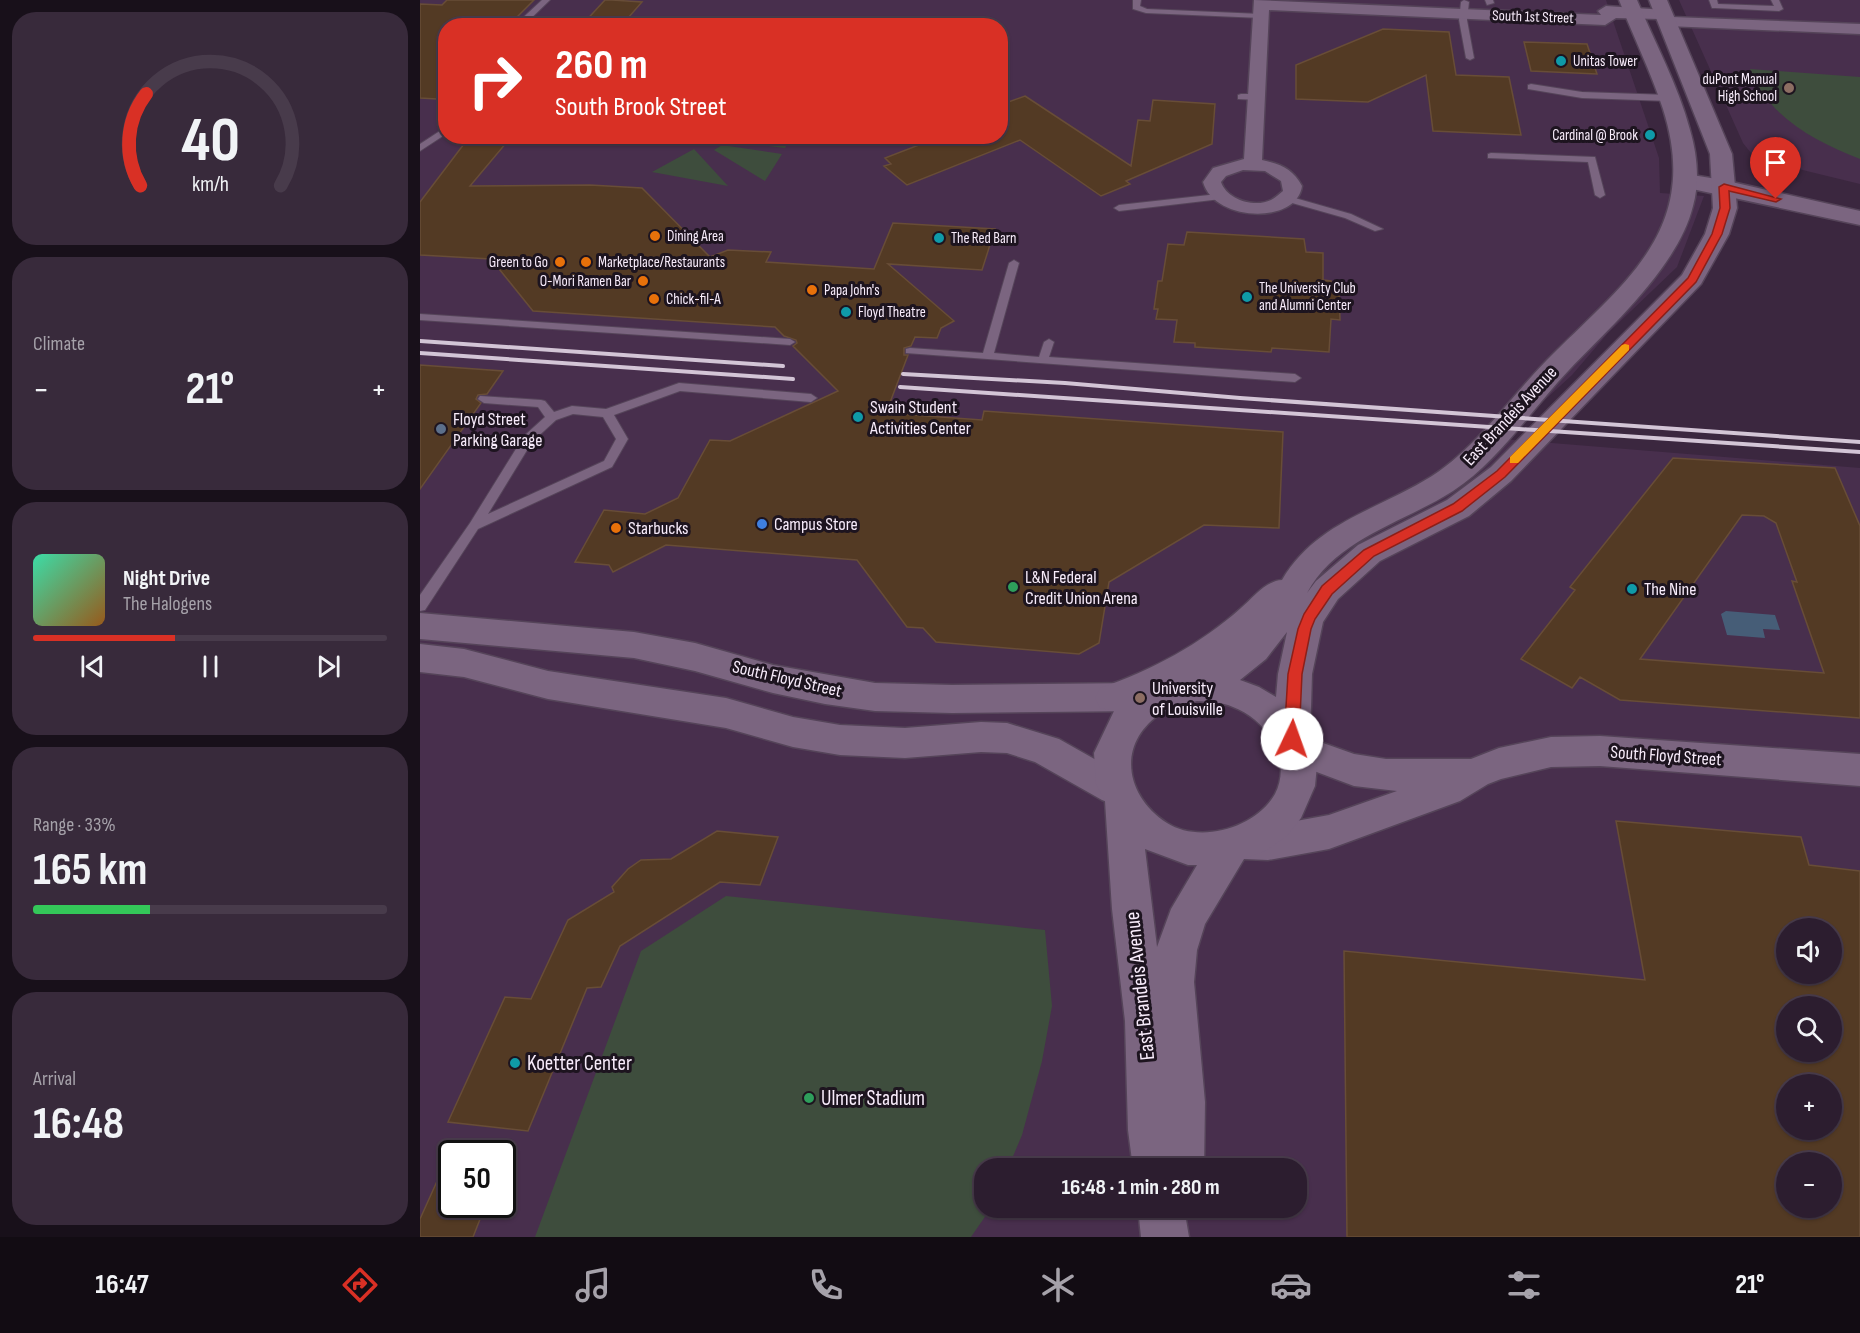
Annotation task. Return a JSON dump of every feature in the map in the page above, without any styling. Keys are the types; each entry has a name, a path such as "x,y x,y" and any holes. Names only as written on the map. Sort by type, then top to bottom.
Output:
{"main road":[{"path":"1631,7 1669,98 1685,147 1686,172 1860,197"},
{"name":"East Brandeis Avenue","path":"1293,744 1295,674 1304,629 1308,618 1327,590 1369,553 1458,508 1501,474 1692,279 1717,234 1725,208 1718,145 1663,12"},
{"name":"East Brandeis Avenue","path":"1197,687 1223,676 1259,645 1270,631 1305,567 1341,537 1419,498 1460,471 1478,454 1541,382 1642,278 1659,254 1678,218 1686,172"},
{"path":"1723,178 1860,218"},
{"path":"1112,698 1145,687 1229,639 1305,567"},
{"name":"South Floyd Street","path":"420,626 634,645 695,657 784,682 875,697 1156,697"},
{"path":"420,658 464,663 548,685 726,713 794,732 840,740 905,743 981,737 1007,738 1046,750 1118,796 1144,828 1175,844 1210,849 1238,844 1269,829 1284,814 1294,797 1299,773 1293,744 1280,721 1263,706 1231,692 1197,687 1176,690 1156,697 1140,707 1117,735 1112,752 1111,770 1118,796"},
{"name":"South Floyd Street","path":"1293,744 1343,766 1372,774 1395,776 1475,773"},
{"name":"South Floyd Street","path":"1238,844 1268,843 1329,832 1447,790 1475,773 1498,764 1578,750 1860,770"},
{"name":"East Brandeis Avenue","path":"1118,796 1146,1021 1150,1130 1154,1158"},
{"name":"East Brandeis Avenue","path":"1182,1158 1183,1137 1175,1012 1175,960 1181,935 1188,919 1238,844"},
{"path":"1162,1218 1165,1237"},
{"path":"1173,1237 1175,1218"}],"street":[{"name":"South 1st Street","path":"1262,7 1464,8 1605,20 1612,13 1598,8 1489,2 1464,8 1424,0"},
{"path":"1253,164 1249,97 1262,7"},
{"path":"1612,13 1631,7 1663,12 1860,29"},
{"path":"1253,164 1276,169 1291,179 1293,186 1288,198 1279,204 1253,208 1240,207 1218,197 1211,184 1214,177 1230,167 1253,164"}],"lane":[{"path":"527,18 546,0"},
{"path":"1137,0 1136,7 1146,11 1262,7"},
{"path":"1713,0 1715,6 1779,9 1775,0"},
{"path":"1464,8 1470,58"},
{"path":"1531,87 1582,94 1669,98"},
{"path":"420,148 438,136"},
{"path":"1491,156 1592,159 1600,195"},
{"path":"1119,208 1218,197"},
{"path":"1288,198 1348,216 1378,229"},
{"path":"988,356 1014,263"},
{"path":"420,316 790,342"},
{"path":"1043,360 1049,342"},
{"path":"910,351 1295,378"},
{"path":"420,606 474,526 528,439 552,417 572,410 607,413 679,387 811,398"},
{"path":"484,399 541,404 552,417"},
{"path":"474,526 608,464 622,439 607,413"}],"shaded area":[{"name":"University of Louisville","path":"420,0 1606,0 1659,158 1660,193 1704,196 1677,267 1608,333 1572,375 1502,439 1860,468 1860,1237 420,1237"},
{"name":"duPont Manual High School","path":"1679,0 1860,0 1860,184 1778,164 1751,153 1743,143"}],"green space":[{"path":"1750,69 1860,77 1860,159 1810,135 1781,114 1768,101"},
{"path":"750,144 788,144 785,148"},
{"path":"722,145 782,154 765,181 714,150"},
{"path":"694,149 728,186 652,172"},
{"name":"Ulmer Stadium","path":"726,896 1045,930 1052,1006 1042,1061 1022,1135 1012,1158 974,1158 974,1218 984,1218 971,1237 535,1237 641,951"}],"water":[{"path":"1726,611 1775,615 1780,630 1763,629 1765,638 1727,635 1721,614"}],"building":[{"path":"447,0 534,0 516,18 438,18 438,98 420,98 420,4 442,5"},
{"path":"605,0 642,2 628,18 588,18"},
{"path":"1383,29 1449,32 1456,75 1509,77 1521,135 1433,131 1426,75 1368,102 1296,99 1296,65"},
{"name":"Unitas Tower","path":"1524,42 1587,44 1597,74 1531,71"},
{"path":"1025,96 1131,166 1138,120 1150,121 1153,100 1215,104 1212,144 1126,181 1130,184 1101,196 1020,140 907,185 884,166 891,164 885,158 921,144 1008,144 1008,102"},
{"name":"Swain Student Activities Center","path":"464,144 505,144 470,186 590,185 642,188 710,257 728,250 771,252 766,262 874,269 893,223 995,229 982,270 888,264 954,321 941,328 937,338 915,337 911,346 904,348 904,355 908,355 886,413 982,420 984,411 1283,432 1279,528 1204,525 1109,582 1099,643 1079,654 936,642 923,628 907,627 857,560 666,545 613,572 609,565 575,562 604,510 645,514 678,498 710,440 730,441 838,391 793,346 797,343 796,340 784,336 775,327 533,311 491,259 420,255 420,202"},
{"name":"The University Club and Alumni Center","path":"1187,232 1304,239 1306,252 1323,253 1323,280 1331,281 1331,291 1339,291 1340,320 1331,319 1329,352 1272,348 1271,352 1195,347 1195,343 1174,342 1177,320 1156,319 1158,309 1154,309 1158,281 1162,281 1168,244 1184,245"},
{"name":"Floyd Street Parking Garage","path":"420,365 503,371 487,394 478,395 476,399 481,403 420,489"},
{"name":"The Nine","path":"1673,458 1835,468 1860,526 1860,718 1620,700 1580,677 1572,688 1521,659 1575,590 1570,587","holes":["1742,515 1764,516 1776,523 1797,582 1792,581 1824,673 1640,659"]},
{"path":"1616,821 1801,837 1809,865 1860,871 1860,1237 1347,1237 1344,951 1645,980"},
{"path":"717,831 778,837 760,885 720,882 620,946 601,987 587,988 528,1131 448,1122 505,997 531,999 568,920 614,892 612,887 628,869 641,860 671,859"},
{"path":"438,1179 438,1218 480,1218 473,1237 420,1237 420,1219"}],"railway":[{"path":"420,341 783,366"},
{"path":"420,353 793,379"},
{"path":"903,374 1065,383 1240,398 1860,442"},
{"path":"900,387 1860,452"}],"slow traffic":[{"path":"1514,460 1625,347"}],"place":[{"name":"Unitas Tower","path":"1561,61"},
{"name":"duPont Manual High School","path":"1789,88"},
{"name":"Cardinal @ Brook","path":"1650,135"},
{"name":"Dining Area","path":"655,236"},
{"name":"The Red Barn","path":"939,238"},
{"name":"Green to Go","path":"560,262"},
{"name":"Marketplace/Restaurants","path":"586,262"},
{"name":"O-Mori Ramen Bar","path":"643,281"},
{"name":"Papa John's","path":"812,290"},
{"name":"The University Club and Alumni Center","path":"1247,297"},
{"name":"Chick-fil-A","path":"654,299"},
{"name":"Floyd Theatre","path":"846,312"},
{"name":"Swain Student Activities Center","path":"858,417"},
{"name":"Floyd Street Parking Garage","path":"441,429"},
{"name":"Campus Store","path":"762,524"},
{"name":"Starbucks","path":"616,528"},
{"name":"L&N Federal Credit Union Arena","path":"1013,587"},
{"name":"The Nine","path":"1632,589"},
{"name":"University of Louisville","path":"1140,698"},
{"name":"Koetter Center","path":"515,1063"},
{"name":"Ulmer Stadium","path":"809,1098"}],"route":[{"path":"1292,739 1295,674 1304,629 1308,618 1334,582 1369,553 1458,508 1501,474 1692,279 1717,234 1725,208 1724,187 1776,199"}]}
